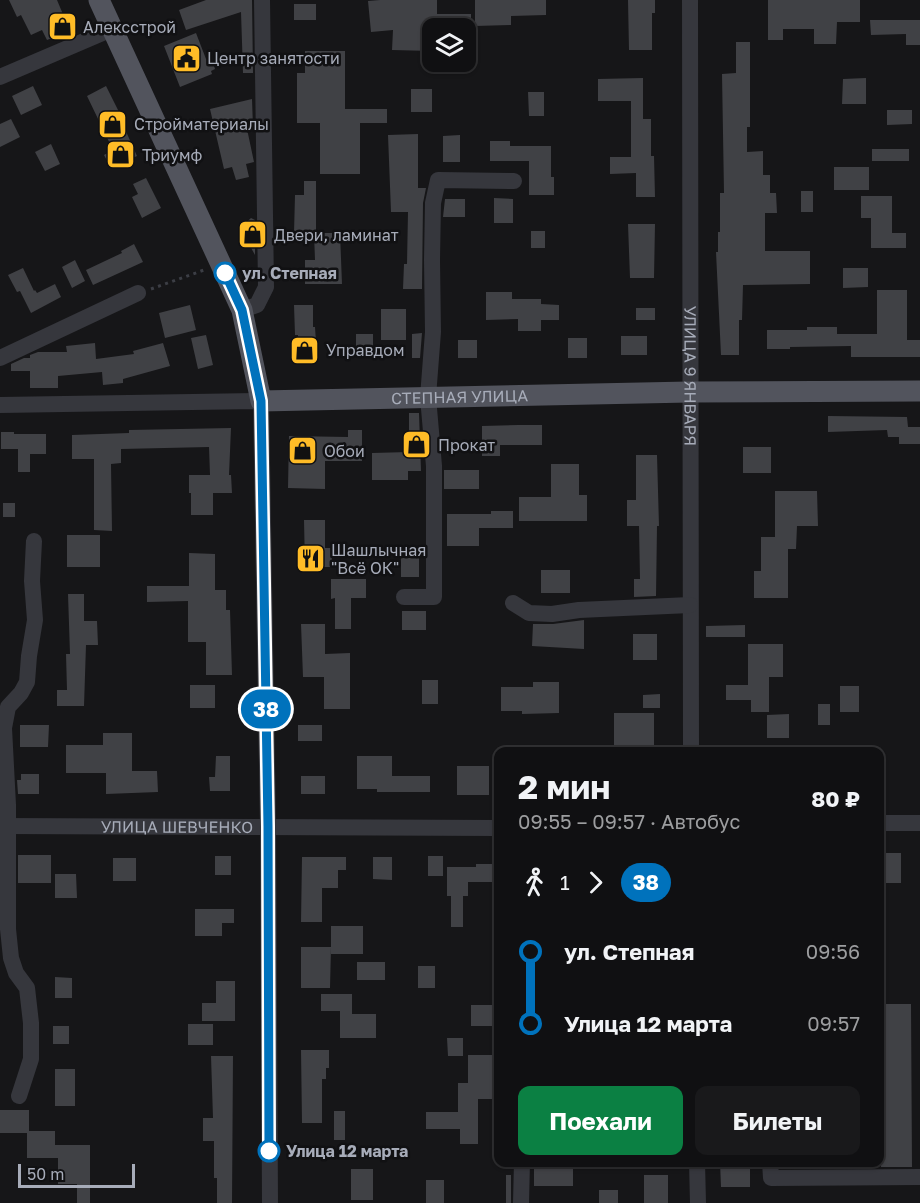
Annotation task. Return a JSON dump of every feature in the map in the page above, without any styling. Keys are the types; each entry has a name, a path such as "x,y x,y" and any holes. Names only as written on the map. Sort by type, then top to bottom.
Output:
{"main road":[{"path":"99,0 242,310 261,401"},
{"name":"СТЕПНАЯ УЛИЦА","path":"261,401 689,392 920,391"}],"street":[{"path":"242,310 257,305 266,287 262,0"},
{"name":"УЛИЦА 9 ЯНВАРЯ","path":"690,0 689,392 692,747"},
{"path":"0,77 112,29"},
{"path":"404,597 434,597 434,466 428,397 433,332 433,203 438,180 514,181"},
{"path":"0,358 138,293"},
{"path":"261,401 268,826 270,1203"},
{"name":"СТЕПНАЯ УЛИЦА","path":"0,405 261,401"},
{"path":"19,1096 31,1059 31,1023 27,988 15,973 8,929 4,826 4,728 8,707 21,693 27,682 28,656 35,621 32,581 34,541"},
{"path":"513,603 529,613 552,614 579,610 690,605"},
{"path":"884,823 920,823"},
{"name":"УЛИЦА ШЕВЧЕНКО","path":"4,826 494,828"},
{"path":"521,1203 522,1167"},
{"path":"697,1167 698,1203"},
{"path":"770,1167 771,1178 820,1170 872,1170 920,1177"}],"path":[{"path":"138,293 200,272 220,262"}],"building":[{"path":"9,0 57,0 70,31 47,40 42,30 31,35 21,15 17,17"},
{"path":"206,0 252,0 253,73 243,73 241,12 186,30 179,10"},
{"path":"437,0 437,14 471,14 471,18 422,18 422,51 392,50 393,30 371,32 368,1"},
{"path":"475,0 546,0 546,15 511,16 511,25 476,26"},
{"path":"628,0 655,0 655,13 652,13 652,50 629,50"},
{"path":"768,0 860,0 860,22 837,22 836,44 814,44 814,29 783,29 783,40 768,40"},
{"path":"294,4 316,4 316,20 294,20"},
{"path":"870,20 920,20 920,45 906,45 906,34 871,35"},
{"path":"196,33 206,59 211,57 215,69 211,71 212,74 180,87 164,46"},
{"path":"736,42 750,42 750,127 747,127 747,152 763,151 763,175 770,175 770,193 776,193 777,213 765,213 765,251 810,251 810,284 743,285 742,320 739,320 739,355 721,355 716,252 718,252 718,232 720,232 720,193 724,193 722,74 736,73"},
{"path":"305,51 345,51 345,109 387,109 387,123 360,123 360,174 320,174 320,123 297,123 297,73 305,73"},
{"path":"643,78 643,119 651,119 651,156 654,156 655,197 636,197 636,173 610,174 610,157 631,157 631,101 598,101 598,79"},
{"path":"866,78 866,104 842,104 843,79"},
{"path":"33,86 42,105 21,115 12,96"},
{"path":"106,86 126,126 124,127 137,156 111,168 104,155 113,150 87,96"},
{"path":"411,89 432,89 432,112 411,112"},
{"path":"528,92 544,92 544,116 529,116"},
{"path":"252,99 253,127 247,129 254,162 246,164 249,177 236,180 232,167 224,169 210,109"},
{"path":"887,110 912,110 912,124 887,125"},
{"path":"11,119 20,137 0,147 0,124"},
{"path":"418,134 418,188 426,188 423,203 422,289 403,289 404,264 407,264 408,212 391,212 388,135"},
{"path":"460,135 460,162 443,162 443,136"},
{"path":"490,141 510,141 510,146 551,146 551,177 554,177 554,195 529,195 529,161 490,161"},
{"path":"51,144 60,164 45,171 35,152"},
{"path":"872,149 909,149 909,161 872,161"},
{"path":"834,167 869,167 869,190 834,190"},
{"path":"146,178 161,208 142,218 132,197 138,194 133,184"},
{"path":"304,181 316,181 316,233 294,233 295,195 304,195"},
{"path":"801,191 813,191 813,212 801,212"},
{"path":"861,196 892,196 892,233 906,233 906,248 871,248 871,218 861,218"},
{"path":"494,198 513,199 513,223 494,223"},
{"path":"445,199 465,199 465,217 443,217"},
{"path":"251,218 255,220 255,255 240,228"},
{"path":"628,224 655,224 654,278 630,278"},
{"path":"531,231 545,231 545,248 531,248"},
{"path":"314,233 340,233 342,284 305,284 305,260 315,260"},
{"path":"134,244 143,262 93,285 86,270 122,253 121,251"},
{"path":"75,260 85,281 72,288 62,267"},
{"path":"23,268 34,291 37,293 55,284 61,297 31,313 20,291 17,292 8,275"},
{"path":"843,268 868,268 868,287 843,288"},
{"path":"877,290 907,290 907,340 920,340 920,357 851,357 851,346 767,349 767,330 837,327 837,334 877,334"},
{"path":"486,292 512,292 512,299 541,299 541,304 559,305 559,320 541,320 541,331 518,331 518,319 486,320"},
{"path":"190,305 196,330 165,338 159,313"},
{"path":"294,305 313,305 317,357 298,357"},
{"path":"636,308 655,308 655,320 636,320"},
{"path":"381,309 406,309 406,340 381,340"},
{"path":"422,333 420,358 412,358 412,334"},
{"path":"356,334 373,334 373,357 356,357"},
{"path":"206,335 213,365 198,369 191,338"},
{"path":"621,336 647,336 647,355 621,355"},
{"path":"568,338 587,338 587,358 568,358"},
{"path":"458,340 477,340 477,358 458,358"},
{"path":"95,343 96,359 134,354 133,351 163,343 170,366 123,379 123,383 103,385 102,372 58,376 58,388 30,388 30,371 11,371 11,364 24,358 30,358 30,355 38,352 67,352 66,346"},
{"path":"409,413 419,413 421,471 408,471 408,480 372,480 372,453 409,452"},
{"path":"828,416 907,417 908,427 920,427 920,444 899,444 899,437 888,437 887,430 828,432"},
{"path":"542,425 542,445 500,445 500,456 482,456 482,426"},
{"path":"231,428 229,475 231,475 232,493 213,493 213,515 191,515 191,493 189,493 189,475 210,475 209,447 121,449 121,463 111,464 112,531 94,530 94,459 72,459 72,435 129,433 129,430"},
{"path":"348,430 362,430 362,461 325,461 325,489 288,488 289,436 348,437"},
{"path":"1,432 46,434 46,454 30,454 30,472 18,472 18,449 1,449"},
{"path":"743,447 771,447 771,473 743,473"},
{"path":"636,455 657,455 659,526 657,526 656,596 634,597 634,579 640,579 639,526 627,526 627,500 636,500"},
{"path":"551,464 579,464 579,495 587,495 587,521 519,521 519,497 551,497"},
{"path":"444,470 479,470 479,489 444,489"},
{"path":"775,491 817,491 818,526 797,526 796,549 788,549 788,598 754,598 754,571 761,571 761,537 775,537"},
{"path":"3,503 15,503 15,517 3,517"},
{"path":"491,511 513,511 513,528 479,528 479,546 447,546 447,514 491,514"},
{"path":"304,520 325,520 325,548 332,548 332,567 305,567"},
{"path":"67,535 100,535 100,567 67,567"},
{"path":"189,553 215,554 215,590 226,590 226,610 230,610 232,675 206,675 206,642 188,642 188,601 147,602 147,586 189,586"},
{"path":"401,558 419,558 419,577 401,577"},
{"path":"541,570 570,570 570,593 541,593"},
{"path":"331,579 366,579 366,598 351,598 351,629 335,629 335,598 331,599"},
{"path":"68,594 84,594 84,621 97,621 98,645 86,645 84,706 57,706 57,690 67,690 66,654 70,654"},
{"path":"402,611 426,611 426,630 402,630"},
{"path":"584,620 584,649 532,646 533,624"},
{"path":"301,624 325,624 325,654 350,653 350,709 324,709 324,677 303,677"},
{"path":"745,625 745,637 706,637 706,626"},
{"path":"633,634 657,634 657,660 633,660"},
{"path":"748,644 783,644 783,677 769,677 769,712 751,712 751,700 726,700 726,685 748,685"},
{"path":"422,680 438,680 438,704 422,704"},
{"path":"533,682 559,682 559,713 522,714 522,711 501,711 501,687 533,687"},
{"path":"190,685 215,685 215,708 190,708"},
{"path":"840,686 859,686 859,712 840,712"},
{"path":"660,694 660,708 643,708 643,695"},
{"path":"818,704 830,704 830,725 818,725"},
{"path":"614,713 654,713 654,747 614,747"},
{"path":"789,714 789,738 767,738 767,715"},
{"path":"20,725 49,725 48,747 20,747"},
{"path":"298,725 322,725 322,741 298,741"},
{"path":"103,733 132,733 132,771 157,771 158,792 106,794 106,773 66,773 66,745 103,745"},
{"path":"216,756 230,756 230,791 210,791 209,777 215,777"},
{"path":"357,756 392,756 392,776 430,776 430,792 377,792 377,789 357,789"},
{"path":"457,766 489,766 489,795 457,795"},
{"path":"21,774 39,774 39,794 18,794 17,780 21,780"},
{"path":"301,776 325,776 325,794 301,794"},
{"path":"884,853 901,853 901,883 884,883"},
{"path":"18,855 51,855 51,883 18,883"},
{"path":"215,856 231,856 231,875 215,875"},
{"path":"428,856 443,856 443,876 428,876"},
{"path":"302,857 346,857 346,870 338,870 338,888 322,888 322,922 301,922"},
{"path":"373,857 392,857 392,880 373,879"},
{"path":"113,858 136,858 136,881 113,881"},
{"path":"476,864 494,864 494,882 468,882 468,896 463,896 463,927 451,927 451,896 447,896 447,867 476,867"},
{"path":"55,874 76,874 77,898 55,898"},
{"path":"195,909 234,909 234,923 222,923 222,936 195,936"},
{"path":"331,926 363,926 363,954 331,954"},
{"path":"301,947 331,947 330,988 301,988"},
{"path":"357,962 385,962 385,980 357,980"},
{"path":"418,966 435,966 435,988 418,988"},
{"path":"55,977 72,978 72,998 55,998"},
{"path":"216,981 235,981 235,1021 202,1021 202,1003 216,1003"},
{"path":"321,994 352,994 352,1014 376,1014 376,1038 340,1038 340,1011 321,1011"},
{"path":"884,1004 911,1004 912,1167 884,1167"},
{"path":"471,1005 492,1005 492,1026 471,1026"},
{"path":"188,1024 213,1024 213,1045 188,1045"},
{"path":"53,1026 69,1026 69,1044 53,1044"},
{"path":"447,1038 463,1038 463,1056 448,1056"},
{"path":"301,1050 329,1050 329,1068 326,1068 326,1079 322,1079 322,1123 302,1123"},
{"path":"468,1055 492,1055 492,1099 478,1099 478,1144 460,1144 460,1129 426,1129 426,1112 458,1112 458,1083 468,1083"},
{"path":"211,1056 233,1056 232,1203 217,1203 214,1141 203,1141 203,1118 213,1118"},
{"path":"55,1069 75,1069 75,1106 55,1106"},
{"path":"0,1110 29,1110 29,1131 55,1131 55,1145 90,1145 90,1203 77,1203 77,1184 58,1184 58,1158 27,1158 27,1133 0,1133"},
{"path":"334,1111 345,1111 345,1140 334,1140"},
{"path":"534,1167 573,1167 573,1186 534,1186"},
{"path":"720,1167 750,1167 750,1187 721,1187"},
{"path":"351,1169 373,1169 373,1200 351,1200"},
{"path":"506,1175 511,1175 511,1203 506,1203"},
{"path":"644,1175 668,1175 668,1203 644,1203"},
{"path":"426,1180 444,1180 444,1203 426,1203"},
{"path":"599,1190 618,1190 618,1203 599,1203"}],"bus line":[{"name":"38","path":"225,273 242,310 261,401 268,826 269,1151"}],"place":[{"name":"Алексстрой","path":"62,27"},
{"name":"Центр занятости","path":"186,58"},
{"name":"Стройматериалы","path":"113,124"},
{"name":"Триумф","path":"121,155"},
{"name":"Двери, ламинат","path":"253,235"},
{"name":"ул. Степная","path":"225,273"},
{"name":"Управдом","path":"305,350"},
{"name":"Прокат","path":"417,445"},
{"name":"Обои","path":"303,451"},
{"name":"Шашлычная \"Всё ОК\"","path":"310,559"},
{"name":"Улица 12 марта","path":"269,1151"}]}
